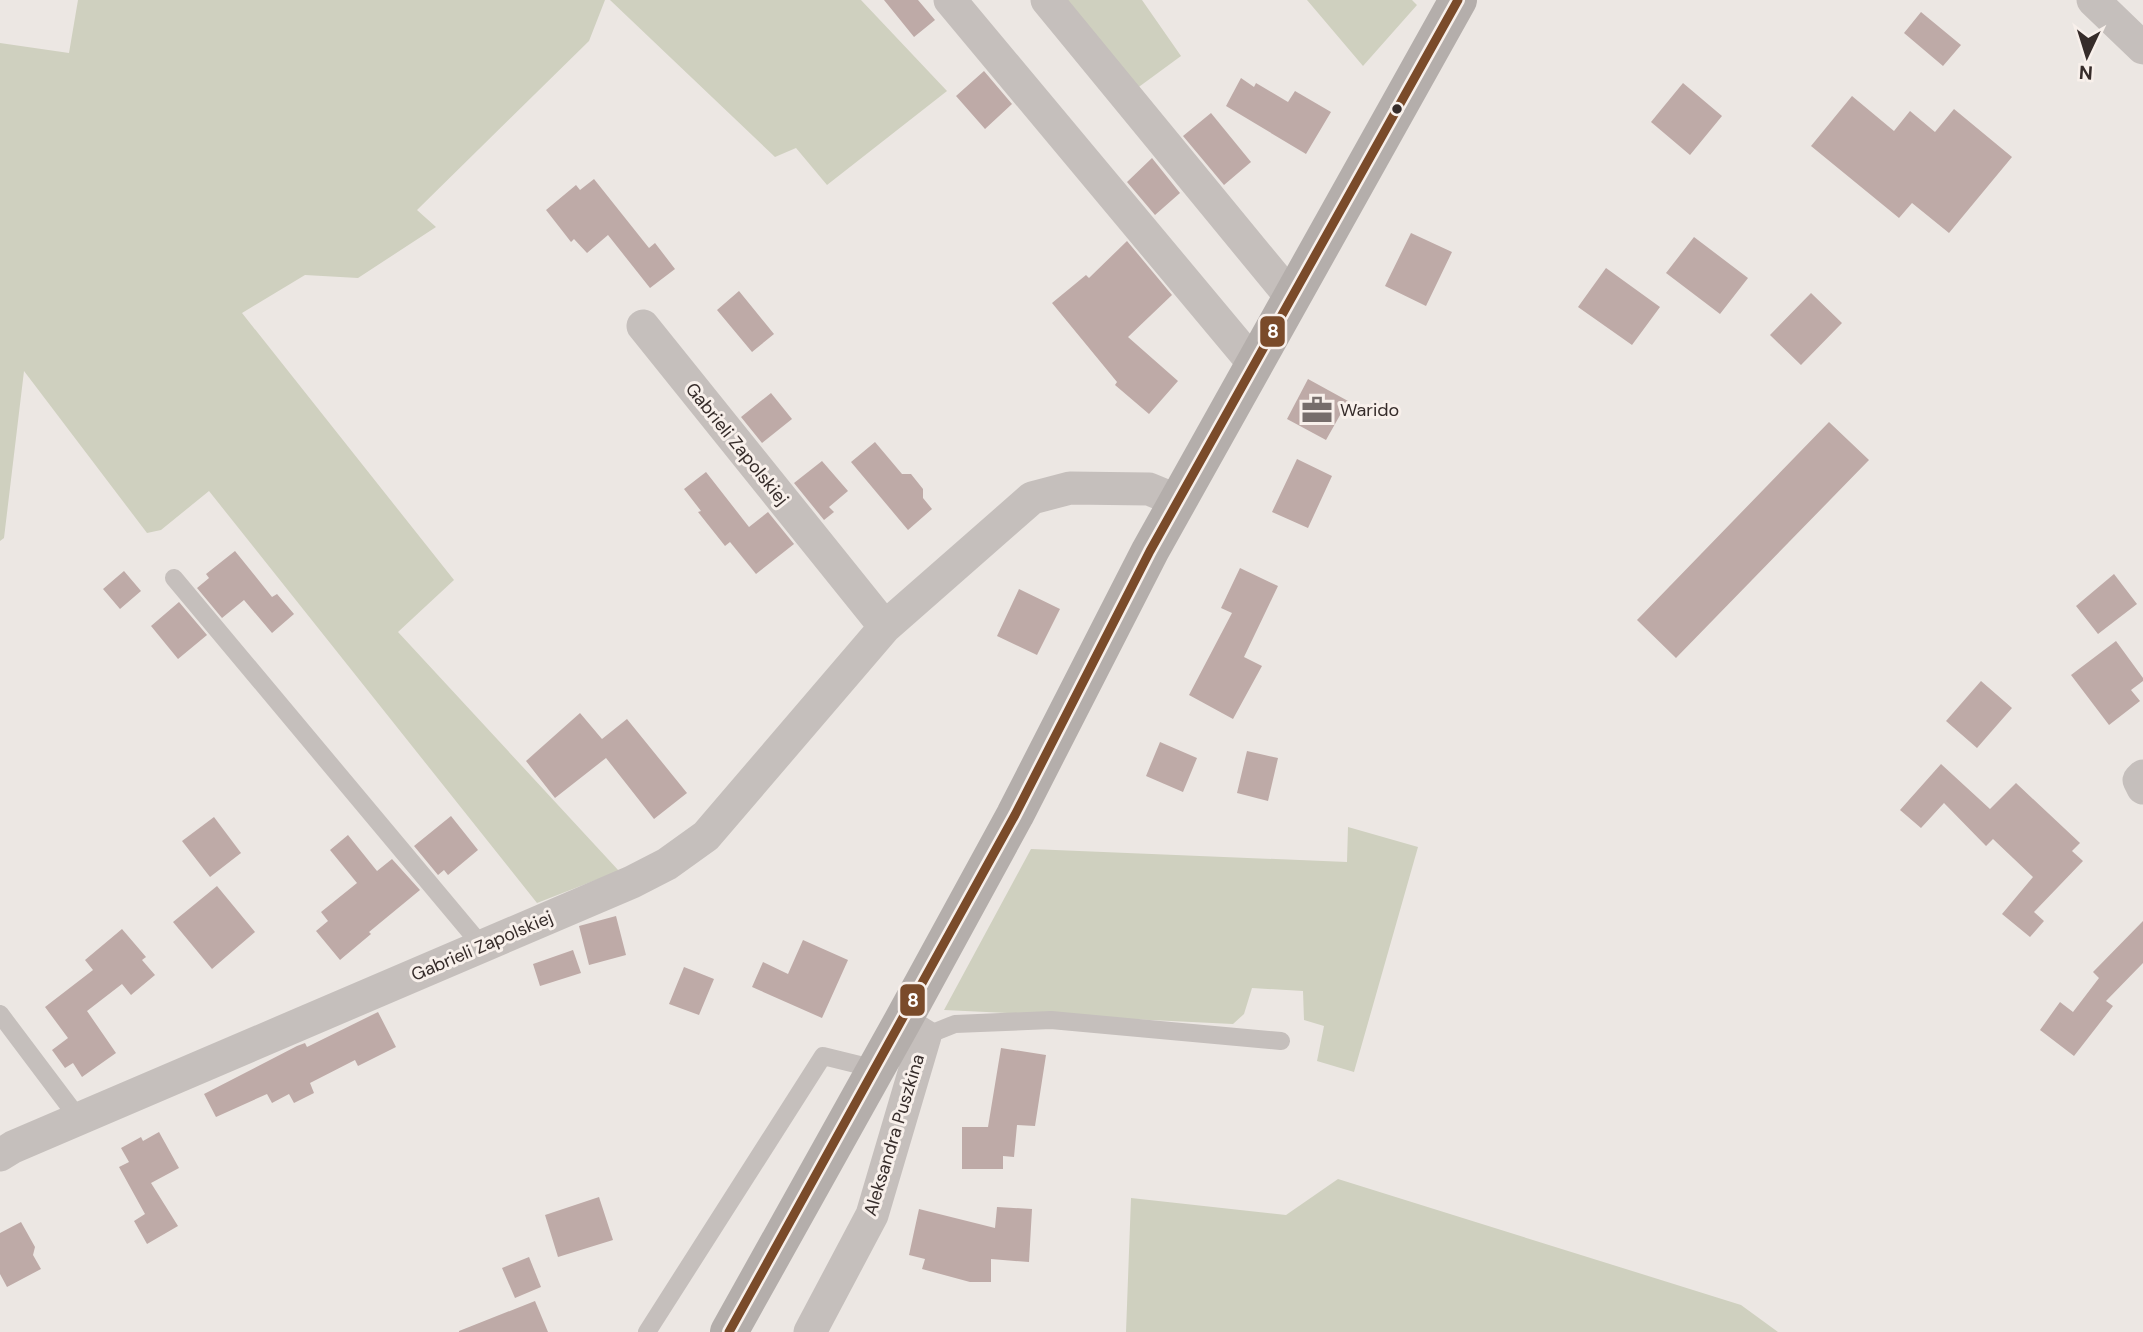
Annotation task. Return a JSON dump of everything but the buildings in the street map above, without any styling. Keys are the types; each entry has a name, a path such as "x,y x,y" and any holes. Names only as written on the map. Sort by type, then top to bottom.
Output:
{"main road":[{"path":"729,1332 876,1069 914,1029 1015,815 1150,551 1458,0"}],"street":[{"path":"950,0 1254,364"},
{"path":"1047,0 1291,297"},
{"path":"2093,0 2143,48"},
{"name":"Gabrieli Zapolskiej","path":"643,326 885,627"},
{"name":"Gabrieli Zapolskiej","path":"0,1155 13,1147 632,882 667,864 706,836 885,627 1032,498 1070,488 1149,489 1178,500"},
{"path":"2143,776 2139,780 2143,788"},
{"name":"Aleksandra Puszkina","path":"810,1332 872,1214 914,1029"}],"lane":[{"path":"174,578 482,946"},
{"path":"0,1014 79,1119"},
{"path":"914,1029 955,1024 1051,1020 1281,1041"},
{"path":"647,1332 823,1056 876,1069"}],"green space":[{"path":"78,0 605,0 589,41 417,210 436,227 358,278 305,275 242,313 454,580 398,632 619,871 537,903 209,491 161,530 147,533 24,371 4,538 0,541 0,43 69,53"},
{"path":"610,0 861,0 947,91 827,185 796,148 775,157"},
{"path":"1064,0 1142,0 1181,56 1136,89"},
{"path":"1307,0 1412,0 1417,5 1363,66"},
{"path":"1348,827 1418,847 1354,1072 1317,1061 1324,1026 1304,1020 1303,991 1252,988 1244,1014 1233,1024 944,1010 1031,849 1347,862"},
{"path":"1338,1179 1741,1305 1778,1332 1126,1332 1131,1198 1286,1215"}],"transit line":[{"name":"8","path":"729,1332 1015,815 1150,551 1458,0"}],"place":[{"name":"Warido","path":"1317,410"}]}
